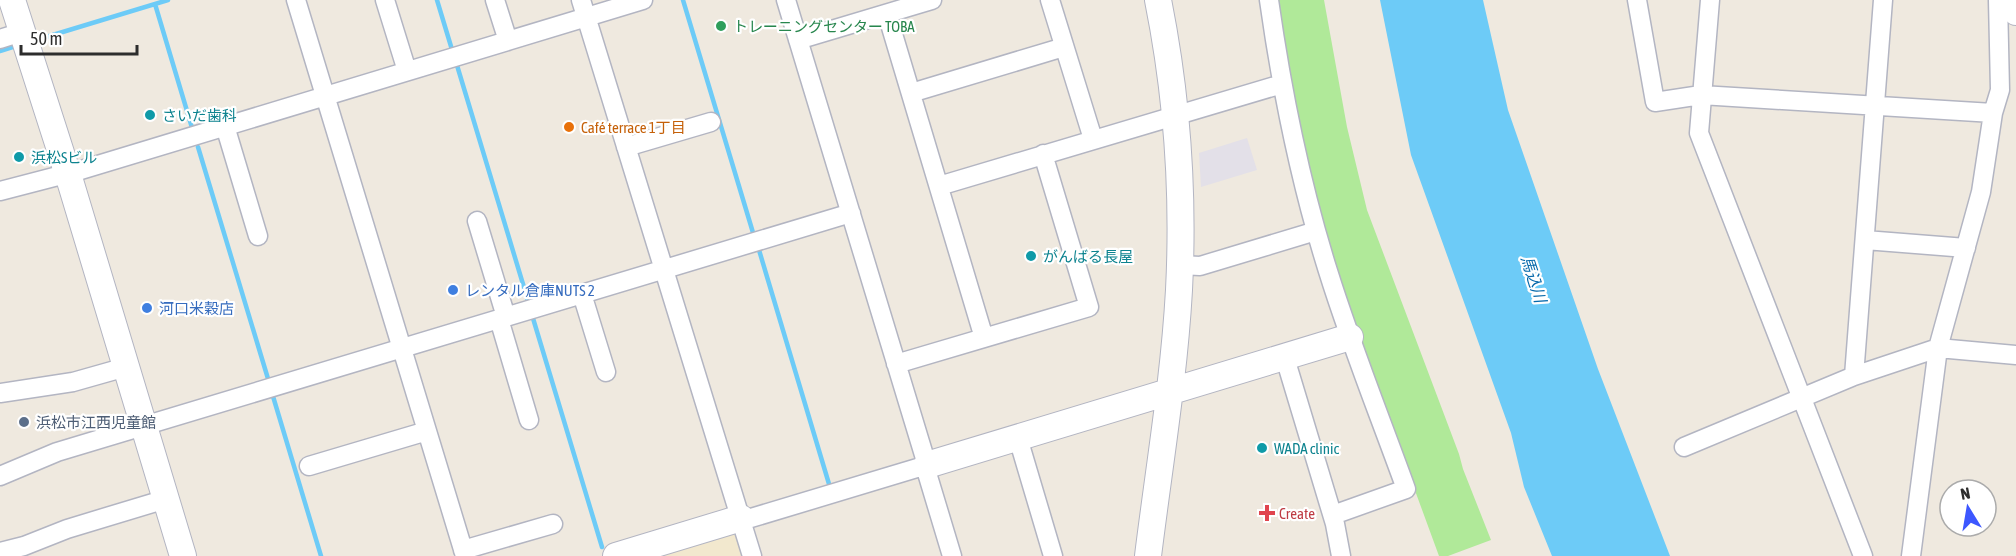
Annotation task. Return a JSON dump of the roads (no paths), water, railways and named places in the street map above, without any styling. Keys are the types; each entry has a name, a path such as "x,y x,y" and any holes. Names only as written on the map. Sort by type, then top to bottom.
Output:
{"street":[{"path":"12,0 18,39 68,173 183,556"},
{"path":"296,0 464,553 553,524"},
{"path":"385,0 407,71"},
{"path":"495,0 508,41"},
{"path":"0,190 68,173 508,41 584,8 643,0"},
{"path":"786,0 927,465 927,473 951,556"},
{"path":"798,40 932,0"},
{"path":"1050,0 1093,140"},
{"path":"1148,556 1175,333 1180,265 1180,197 1176,114 1158,0"},
{"path":"1269,0 1296,154 1316,231 1350,337 1407,489 1333,515"},
{"path":"1637,0 1655,102 1701,95 1993,113"},
{"path":"1710,0 1699,133 1863,556"},
{"path":"1854,376 1883,0"},
{"path":"1911,556 1938,348 1981,192 1993,113 2000,90 1998,0"},
{"path":"2012,0 2016,12"},
{"path":"584,8 752,556"},
{"path":"886,14 984,338"},
{"path":"911,93 1065,47"},
{"path":"939,186 1282,84"},
{"path":"626,147 711,122"},
{"path":"225,126 258,236"},
{"path":"896,364 1089,307 1043,154"},
{"path":"0,476 57,452 851,213"},
{"path":"477,221 529,420"},
{"path":"1180,265 1200,266 1316,231"},
{"path":"1865,240 1966,248"},
{"path":"582,294 606,372"},
{"path":"616,556 1350,337"},
{"path":"1684,447 1854,376 1938,348 2016,356"},
{"path":"1285,358 1333,515 1341,556"},
{"path":"0,393 73,382 126,367"},
{"path":"309,466 427,431"},
{"path":"1017,438 1053,556"},
{"path":"0,552 166,499"}],"water":[{"name":"馬込川","path":"1380,0 1483,0 1508,110 1598,369 1670,556 1552,556 1524,487 1511,433 1411,155"}],"waterway":[{"path":"33,41 168,0"},
{"path":"437,0 453,53"},
{"path":"683,0 754,236"},
{"path":"155,4 193,131"},
{"path":"0,51 19,45"},
{"path":"456,62 529,304"},
{"path":"198,147 269,382"},
{"path":"759,250 829,484"},
{"path":"532,315 602,547"},
{"path":"272,393 321,556"}],"place":[{"name":"トレーニングセンター TOBA","path":"721,26"},
{"name":"さいだ歯科","path":"150,115"},
{"name":"Café terrace 1丁目","path":"569,127"},
{"name":"浜松Sビル","path":"19,157"},
{"name":"がんばる長屋","path":"1031,256"},
{"name":"レンタル倉庫NUTS 2","path":"453,290"},
{"name":"河口米穀店","path":"147,308"},
{"name":"浜松市江西児童館","path":"24,422"},
{"name":"WADA clinic","path":"1262,448"},
{"name":"Create","path":"1267,513"}]}
